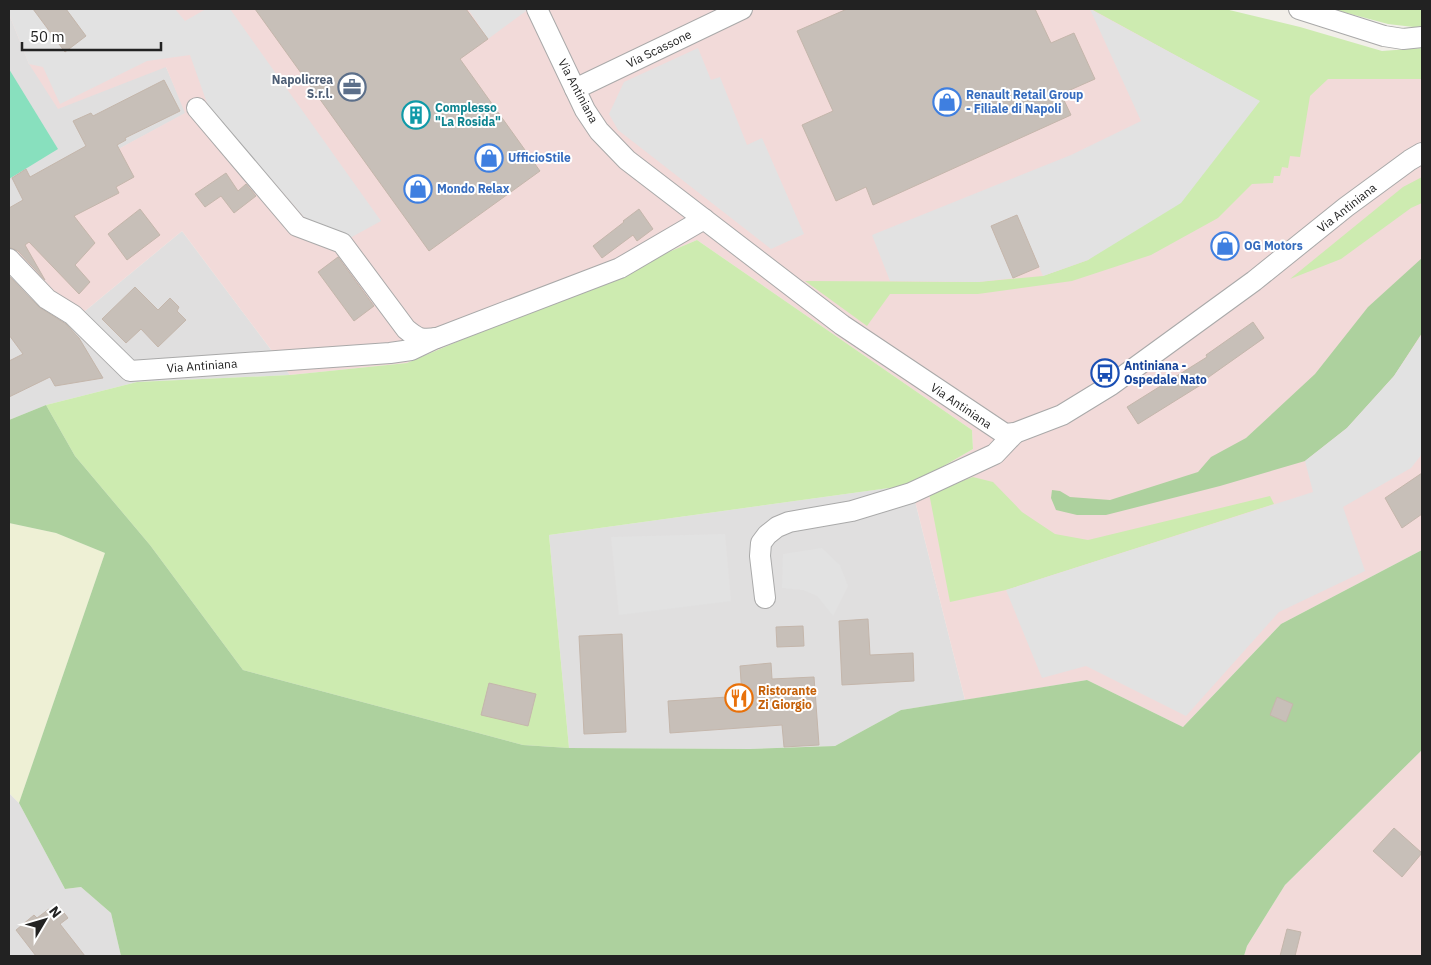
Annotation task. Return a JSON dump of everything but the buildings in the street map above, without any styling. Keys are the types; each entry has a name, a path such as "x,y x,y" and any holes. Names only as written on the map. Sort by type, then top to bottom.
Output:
{"street":[{"name":"Via Antiniana","path":"537,9 585,110 599,131 627,160 842,325 1005,434 1015,433 1062,415 1111,385 1254,281 1346,207 1422,153"},
{"name":"Via Scassone","path":"574,90 742,9"},
{"path":"1299,9 1384,36 1403,39 1422,37"},
{"name":"Via Antiniana","path":"197,108 297,226 342,243 406,329 416,337 424,340 437,338"},
{"name":"Via Antiniana","path":"9,259 47,299 73,316 130,371 411,350 437,338 620,268 704,219"},
{"path":"765,598 760,556 761,543 767,534 777,527 789,522 852,511 911,493 995,454 1015,433"}],"shaded area":[{"path":"9,9 1091,9 1328,79 1422,79 1422,550 1281,624 1183,727 1087,680 965,700 911,485 973,449 972,430 697,240 407,363 290,375 182,231 79,316 9,245 9,208 185,113 166,67 58,109 29,64 9,14"},
{"path":"9,9 175,9 185,21 206,9 230,9 381,221 350,238 304,217 208,106 190,55 147,61 60,104 43,67 29,64 9,14"},
{"path":"468,9 525,9 526,11 488,39"},
{"path":"1090,9 1260,101 1181,203 1088,260 1043,276 1017,215 991,226 1013,278 978,282 890,281 872,235 1071,155 1141,121"},
{"path":"9,14 29,64 166,67 186,113 9,208"},
{"path":"698,48 711,80 720,77 747,145 762,138 804,234 771,249 618,130 609,114 624,82"},
{"path":"182,231 290,375 137,382 46,405 9,420 9,245 79,316"},
{"path":"1422,334 1422,454 1411,468 1343,507 1365,571 1279,612 1186,716 1086,666 1042,678 1006,590 1313,492 1305,461 1347,428 1394,376"},
{"path":"911,485 965,700 901,710 835,746 750,749 569,748 549,535"},
{"path":"725,534 731,601 619,615 611,537"},
{"path":"822,548 840,565 848,586 833,616 817,596 803,590 782,588 783,554"},
{"path":"1422,750 1422,956 1244,956 1247,946 1285,885"},
{"path":"9,793 19,803 65,889 81,887 111,913 121,956 9,956"}],"green space":[{"path":"1091,9 1225,9 1300,27 1382,51 1422,48 1422,79 1328,79 1310,96 1300,157 1290,156 1288,168 1282,167 1280,176 1274,176 1273,183 1252,184 1218,218 1151,255 1072,281 978,294 890,294 867,326 805,281 978,282 1043,276 1088,260 1259,101"},
{"path":"1332,9 1422,9 1422,28 1388,24"},
{"path":"9,69 58,149 9,179"},
{"path":"1422,177 1422,203 1411,208 1341,259 1290,279 1403,187"},
{"path":"697,240 972,430 973,449 911,485 549,535 569,748 523,745 243,670 150,545 75,456 46,405 137,382 290,375 407,363"},
{"path":"1422,258 1422,333 1394,376 1347,428 1305,461 1220,486 1106,515 1077,515 1056,510 1051,498 1052,490 1060,491 1070,497 1110,500 1198,472 1211,457 1246,438 1315,374 1368,307"},
{"path":"46,405 75,456 150,545 243,670 523,745 569,748 750,749 835,746 901,710 1087,680 1183,727 1281,624 1422,550 1422,750 1285,885 1247,946 1244,956 121,956 111,913 81,887 65,889 19,803 105,553 56,533 9,523 9,420"},
{"path":"973,477 993,482 1022,512 1055,534 1088,540 1270,496 1274,504 1006,590 950,602 929,493"},
{"path":"9,523 56,533 105,553 19,803 9,793"}],"place":[{"name":"Napolicrea S.r.l.","path":"352,87"},
{"name":"Renault Retail Group - Filiale di Napoli","path":"947,102"},
{"name":"Complesso \"La Rosida\"","path":"416,115"},
{"name":"UfficioStile","path":"489,158"},
{"name":"Mondo Relax","path":"418,189"},
{"name":"OG Motors","path":"1225,246"},
{"name":"Antiniana - Ospedale Nato","path":"1105,373"},
{"name":"Ristorante Zi Giorgio","path":"739,698"}]}
